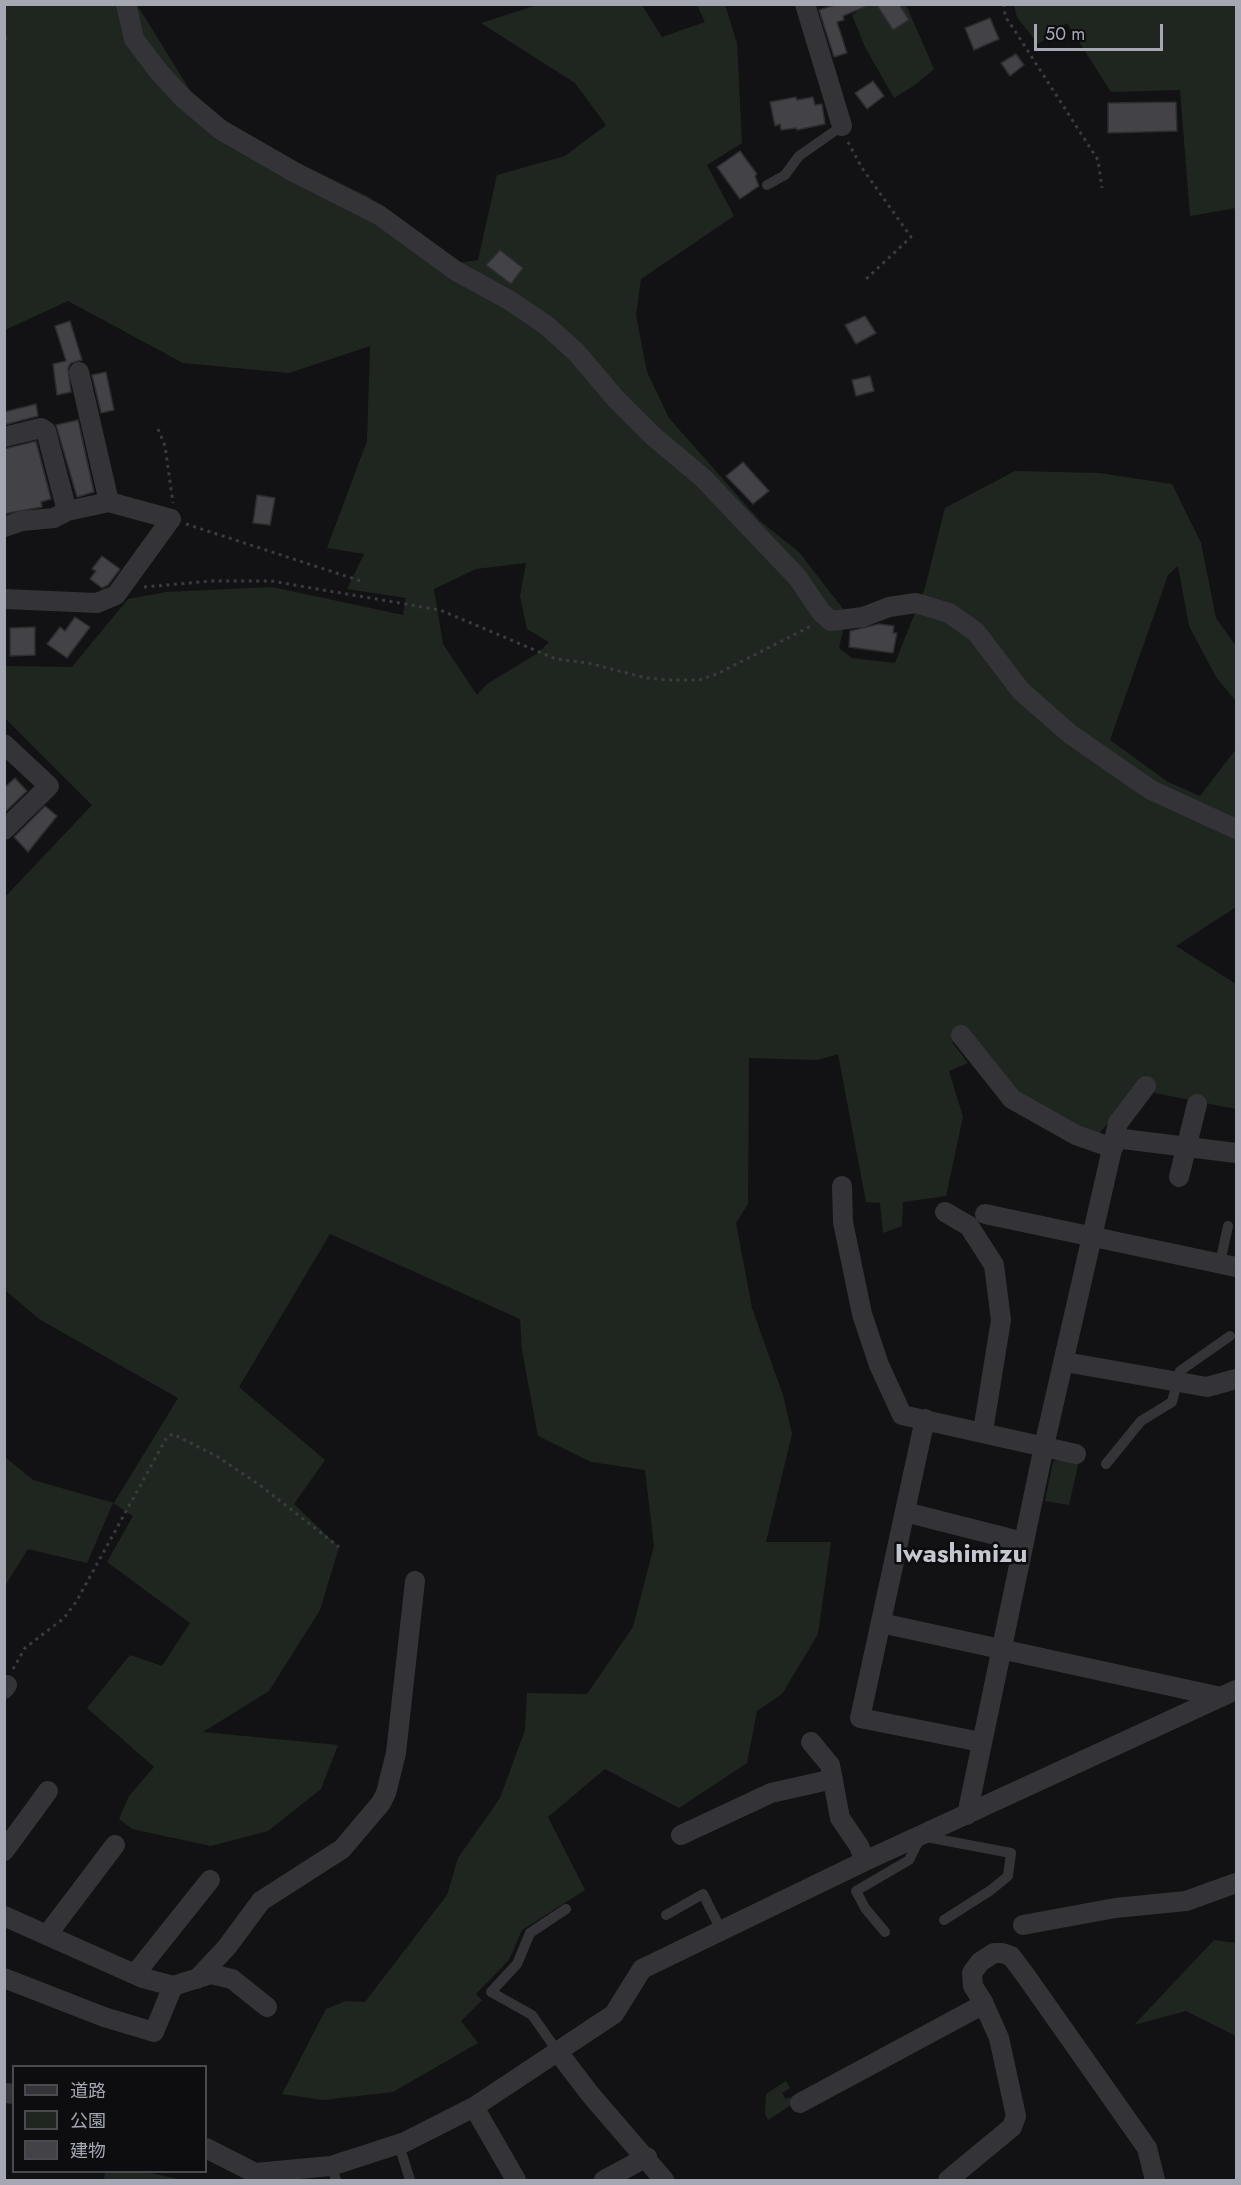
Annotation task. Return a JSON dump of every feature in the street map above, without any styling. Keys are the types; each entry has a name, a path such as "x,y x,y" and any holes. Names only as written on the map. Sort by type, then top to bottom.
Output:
{"street":[{"path":"126,4 134,39 159,72 183,98 221,130 294,172 379,215 456,272 509,300 546,325 576,352 616,399 702,478 798,578 831,621 863,617 890,607 915,603 931,605 949,613 976,632 1021,691 1070,734 1151,790 1236,828"},
{"path":"805,4 842,126"},
{"path":"79,372 109,502"},
{"path":"4,437 41,428 46,431 50,437 67,512"},
{"path":"4,527 22,521 54,518 67,512 109,502 171,519 116,595 97,603 4,599"},
{"path":"4,744 49,786 4,830"},
{"path":"961,1035 1012,1099 1076,1135 1114,1143 1186,1147 1236,1154"},
{"path":"967,1815 1023,1542 1118,1123 1146,1086"},
{"path":"1179,1178 1197,1104"},
{"path":"842,1186 843,1222 862,1314 879,1365 902,1415 983,1431 1076,1454"},
{"path":"945,1212 969,1226 980,1239 994,1265 1001,1320 983,1431"},
{"path":"985,1214 1228,1265"},
{"path":"1065,1362 1207,1387 1236,1378"},
{"path":"925,1419 860,1718 981,1742"},
{"path":"905,1512 1023,1542"},
{"path":"197,1979 227,1947 261,1901 342,1849 381,1803 386,1793 396,1754 415,1581"},
{"path":"882,1623 1001,1649 1228,1693"},
{"path":"207,2149 255,2173 334,2173 399,2145 474,2107 614,2014 642,1969 1228,1693"},
{"path":"811,1742 830,1765 840,1818 859,1846 865,1862"},
{"path":"681,1835 771,1793 832,1779"},
{"path":"4,1851 48,1791"},
{"path":"47,1935 115,1845"},
{"path":"135,1974 210,1880"},
{"path":"1023,1925 1104,1910 1186,1901 1236,1883"},
{"path":"4,1916 135,1974 173,1986 211,1974 232,1979 267,2007"},
{"path":"948,2181 1012,2127 1016,2116 999,2038 973,1986 972,1973 980,1962 993,1953 1011,1956 1147,2148 1155,2181"},
{"path":"4,1978 104,2017 154,2032 173,1986"},
{"path":"800,2103 984,2004"},
{"path":"558,2052 634,2147 647,2157 664,2181"},
{"path":"474,2107 516,2181"},
{"path":"604,2181 647,2157"}],"lane":[{"path":"767,185 786,175 799,156 842,126"},
{"path":"1228,1226 1228,1265"},
{"path":"1106,1464 1141,1421 1172,1401 1180,1371 1230,1336"},
{"path":"885,1932 865,1908 856,1891 909,1860 921,1836 1011,1853 1008,1876 991,1890 944,1920"},
{"path":"666,1915 703,1894 721,1930"},
{"path":"558,2052 532,2016 490,1992 517,1964 530,1933 566,1909"},
{"path":"399,2145 410,2181"}],"path":[{"path":"1004,4 1005,16 1098,160 1102,188"},
{"path":"4,38 9,39"},
{"path":"842,126 862,168 911,237 864,281"},
{"path":"158,429 165,446 175,511 171,519 361,581"},
{"path":"116,595 169,584 271,581 440,610 556,659 588,663 646,678 666,680 699,680 717,674 827,618"},
{"path":"6,1687 25,1648 64,1618 76,1602 167,1437 173,1434 218,1456 261,1486 339,1547"}],"green space":[{"path":"5,5 137,5 190,90 209,111 303,165 369,197 457,263 478,260 497,175 565,156 606,125 575,83 481,23 537,5 642,5 662,37 705,22 697,5 725,5 737,43 742,143 707,165 734,216 641,279 636,315 647,372 669,418 760,521 799,552 847,614 839,648 852,658 895,663 925,588 945,508 1015,471 1099,473 1172,484 1201,543 1216,618 1236,646 1236,701 1216,677 1189,626 1178,566 1168,575 1110,740 1168,782 1200,796 1236,749 1236,907 1176,946 1236,984 1236,1109 1155,1093 1144,1080 1098,1135 1065,1121 1015,1090 966,1028 952,1042 968,1063 949,1071 963,1117 946,1196 903,1202 902,1226 883,1233 880,1203 866,1202 838,1054 818,1060 749,1058 748,1204 736,1223 752,1308 783,1395 792,1434 766,1542 831,1542 818,1634 782,1694 757,1711 747,1763 679,1808 605,1769 548,1817 585,1890 522,1930 509,1960 476,1994 482,2000 461,2021 478,2043 393,2092 323,2100 282,2094 326,2009 346,2001 365,2002 447,1895 458,1858 500,1798 525,1730 527,1693 587,1694 633,1627 654,1546 645,1470 591,1462 538,1436 522,1350 520,1319 330,1234 239,1387 325,1460 294,1504 339,1547 320,1610 269,1691 203,1732 338,1745 321,1789 268,1831 211,1846 132,1829 119,1819 129,1796 154,1767 87,1708 130,1655 162,1666 190,1623 107,1562 133,1516 113,1503 87,1563 28,1549 5,1586 5,1457 33,1480 114,1503 178,1398 39,1319 5,1290 5,897 92,805 5,718 5,666 72,667 128,599 166,592 272,587 403,615 406,598 347,589 364,554 327,548 367,441 370,346 289,373 183,363 68,301 5,330","holes":["526,563 520,596 527,629 549,642 538,653 487,684 477,695 443,644 434,589 476,569"]},
{"path":"854,5 906,5 934,69 915,85 894,98 865,47 852,15 857,12"},
{"path":"1014,5 1236,5 1236,208 1190,216 1180,90 1111,92 1067,23 1038,44 1017,17"},
{"path":"1058,1458 1079,1461 1069,1505 1045,1501 1053,1462"},
{"path":"1214,1940 1236,1943 1236,2036 1186,2011 1134,2025"},
{"path":"786,2081 790,2088 782,2093 786,2099 790,2097 794,2103 768,2120 765,2114 766,2094"},
{"path":"105,2173 151,2173 183,2180 104,2180"}],"building":[{"path":"838,4 869,5 843,16 844,20 837,22 847,53 834,57 819,10"},
{"path":"876,4 899,4 909,20 893,30"},
{"path":"990,18 999,39 974,50 965,28"},
{"path":"1016,54 1024,65 1010,76 1001,63"},
{"path":"873,81 884,96 867,109 855,93"},
{"path":"796,97 797,100 813,97 815,105 822,104 825,124 797,130 796,128 781,130 780,124 775,126 770,102"},
{"path":"1176,102 1177,131 1108,133 1108,103"},
{"path":"740,151 757,174 755,176 759,186 740,199 717,167"},
{"path":"500,250 523,268 511,284 486,265"},
{"path":"865,316 876,333 856,344 845,325"},
{"path":"70,321 82,360 71,363 68,368 71,392 57,395 53,364 66,361 55,326"},
{"path":"106,372 114,410 101,413 92,375"},
{"path":"870,376 874,391 856,396 852,380"},
{"path":"36,404 38,416 4,425 4,412"},
{"path":"78,420 94,492 77,497 56,425"},
{"path":"36,441 51,499 41,502 42,507 4,514 4,449"},
{"path":"743,462 769,491 753,504 726,476"},
{"path":"257,495 275,498 270,525 253,523"},
{"path":"102,556 120,569 108,585 102,588 90,579 96,571 92,569"},
{"path":"75,617 90,627 67,658 47,644 60,627 65,631"},
{"path":"879,624 894,626 893,633 897,633 893,653 849,647 850,631"},
{"path":"35,627 35,655 10,656 10,628"},
{"path":"15,778 27,791 4,813 4,788"},
{"path":"45,806 57,816 28,852 14,837"}],"district":[{"name":"Iwashimizu","path":"961,1556"}]}
